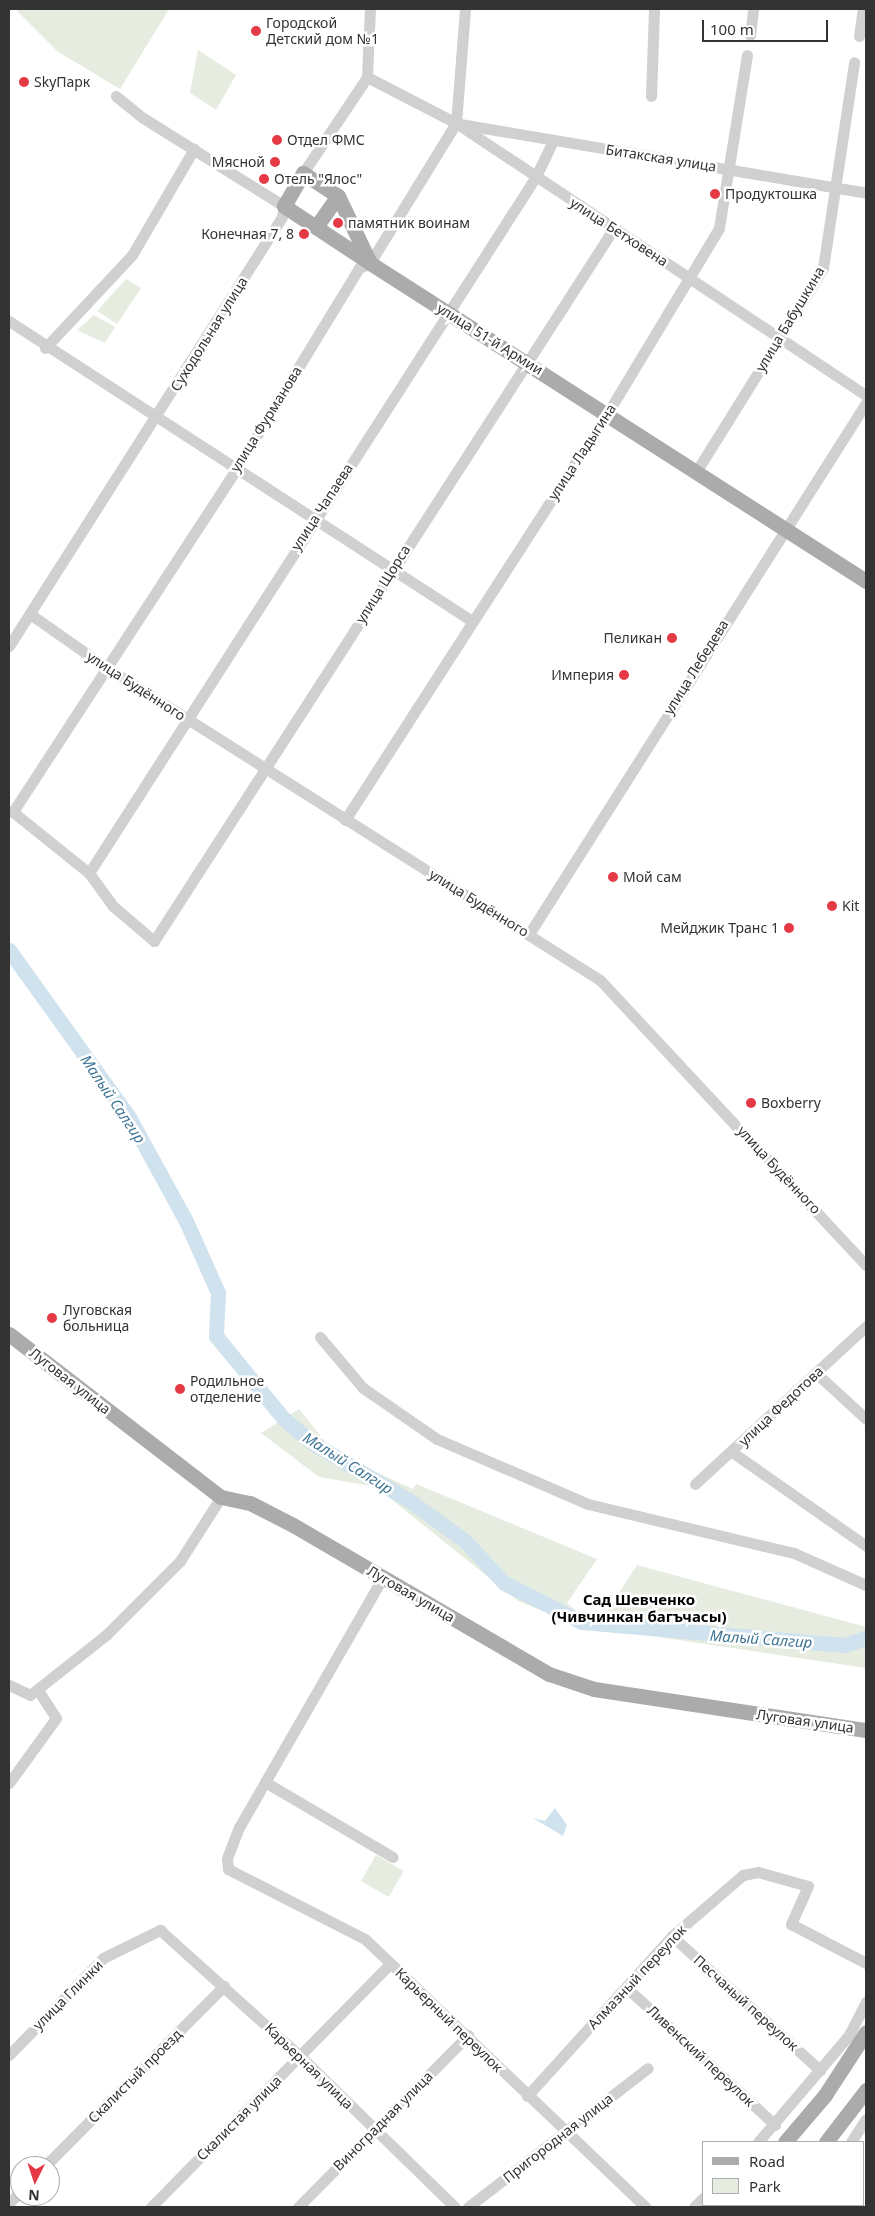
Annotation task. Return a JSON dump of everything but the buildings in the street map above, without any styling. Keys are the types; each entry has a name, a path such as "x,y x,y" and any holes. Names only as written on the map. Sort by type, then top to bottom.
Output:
{"main road":[{"path":"303,173 338,196 370,263"},
{"name":"Суходольная улица","path":"284,206 303,173"},
{"path":"316,227 338,196"},
{"name":"улица 51-й Армии","path":"284,206 866,581"},
{"name":"Луговая улица","path":"9,1334 221,1498 250,1503 383,1577 543,1671 577,1685 866,1730"},
{"path":"786,2141 825,2094 866,2032"},
{"path":"827,2141 866,2090"}],"street":[{"path":"367,77 370,9"},
{"name":"улица Фурманова","path":"89,873 13,812 237,468 359,268 370,263 456,123 465,9"},
{"path":"651,96 654,9"},
{"path":"750,35 753,9"},
{"path":"859,36 863,9"},
{"name":"улица Ладыгина","path":"345,820 607,414 719,228 732,169 747,55"},
{"name":"улица Бабушкина","path":"696,472 822,268 836,188 854,62"},
{"name":"улица Бетховена","path":"367,77 456,123 535,178 689,277 779,339 866,395"},
{"name":"Суходольная улица","path":"303,173 367,77"},
{"name":"улица 51-й Армии","path":"116,96 194,149 284,206"},
{"name":"Битакская улица","path":"456,123 866,193"},
{"name":"улица Чапаева","path":"89,873 446,312 535,178 553,141"},
{"path":"45,348 132,256 194,149"},
{"name":"Суходольная улица","path":"9,646 157,419 282,217 284,206"},
{"name":"улица Щорса","path":"89,873 113,906 154,941 266,770 526,361 614,228"},
{"path":"9,321 45,348 237,468 472,621"},
{"name":"улица Лебедева","path":"529,934 784,528 866,403"},
{"name":"улица Будённого","path":"30,614 107,668 186,719 600,980 866,1264"},
{"name":"улица Федотова","path":"695,1484 732,1452 866,1326"},
{"path":"320,1338 363,1388 437,1439 588,1504 794,1553 866,1585"},
{"path":"816,1373 866,1419"},
{"path":"732,1452 866,1546"},
{"path":"9,1685 24,1695 38,1690 106,1635 180,1562 221,1498"},
{"path":"383,1577 264,1782 393,1857"},
{"path":"9,1783 56,1718 38,1690"},
{"name":"Карьерный переулок","path":"264,1782 234,1836 228,1869 365,1939 468,2035 564,2133 645,2207"},
{"name":"Алмазный переулок","path":"527,2096 672,1936 743,1875 758,1872 808,1886 791,1924 866,1963"},
{"name":"Карьерная улица","path":"160,1930 300,2056 455,2207"},
{"name":"улица Глинки","path":"9,2055 103,1958 160,1930"},
{"name":"Песчаный переулок","path":"672,1936 820,2070"},
{"name":"Скалистая улица","path":"151,2207 390,1964"},
{"name":"Скалистый проезд","path":"55,2156 224,1986"},
{"name":"Ливенский переулок","path":"626,1987 775,2125"},
{"path":"759,2141 775,2125 849,2036 866,2001"},
{"name":"Виноградная улица","path":"298,2207 468,2035"},
{"name":"Пригородная улица","path":"468,2207 648,2068"},
{"path":"852,2141 866,2119"}],"green space":[{"path":"15,9 169,9 120,89 57,51"},
{"path":"198,50 236,75 216,110 190,93"},
{"path":"126,279 141,288 117,324 97,311"},
{"path":"94,315 115,327 105,343 77,330"},
{"path":"299,1409 334,1453 413,1489 416,1484 597,1559 567,1603 583,1617 602,1619 637,1565 866,1627 866,1668 578,1625 518,1601 376,1487 319,1477 261,1433"},
{"path":"376,1855 404,1871 389,1897 361,1881"}],"water":[{"path":"555,1808 567,1825 563,1836 533,1818 545,1821"}],"waterway":[{"name":"Малый Салгир","path":"9,950 129,1117 186,1221 218,1293 216,1336 284,1419 311,1442 410,1501 465,1541 504,1583 582,1622 844,1645 866,1638"}],"place":[{"name":"Городской Детский дом №1","path":"256,31"},
{"name":"SkyПарк","path":"24,82"},
{"name":"Отдел ФМС","path":"277,140"},
{"name":"Мясной","path":"275,162"},
{"name":"Отель \"Ялос\"","path":"264,179"},
{"name":"Продуктошка","path":"715,194"},
{"name":"памятник воинам","path":"338,223"},
{"name":"Конечная 7, 8","path":"304,234"},
{"name":"Пеликан","path":"672,638"},
{"name":"Империя","path":"624,675"},
{"name":"Мой сам","path":"613,877"},
{"name":"Kit","path":"832,906"},
{"name":"Мейджик Транс 1","path":"789,928"},
{"name":"Boxberry","path":"751,1103"},
{"name":"Луговская больница","path":"52,1318"},
{"name":"Родильное отделение","path":"180,1389"}],"district":[{"name":"Сад Шевченко (Чивчинкан багъчасы)","path":"639,1608"}]}
